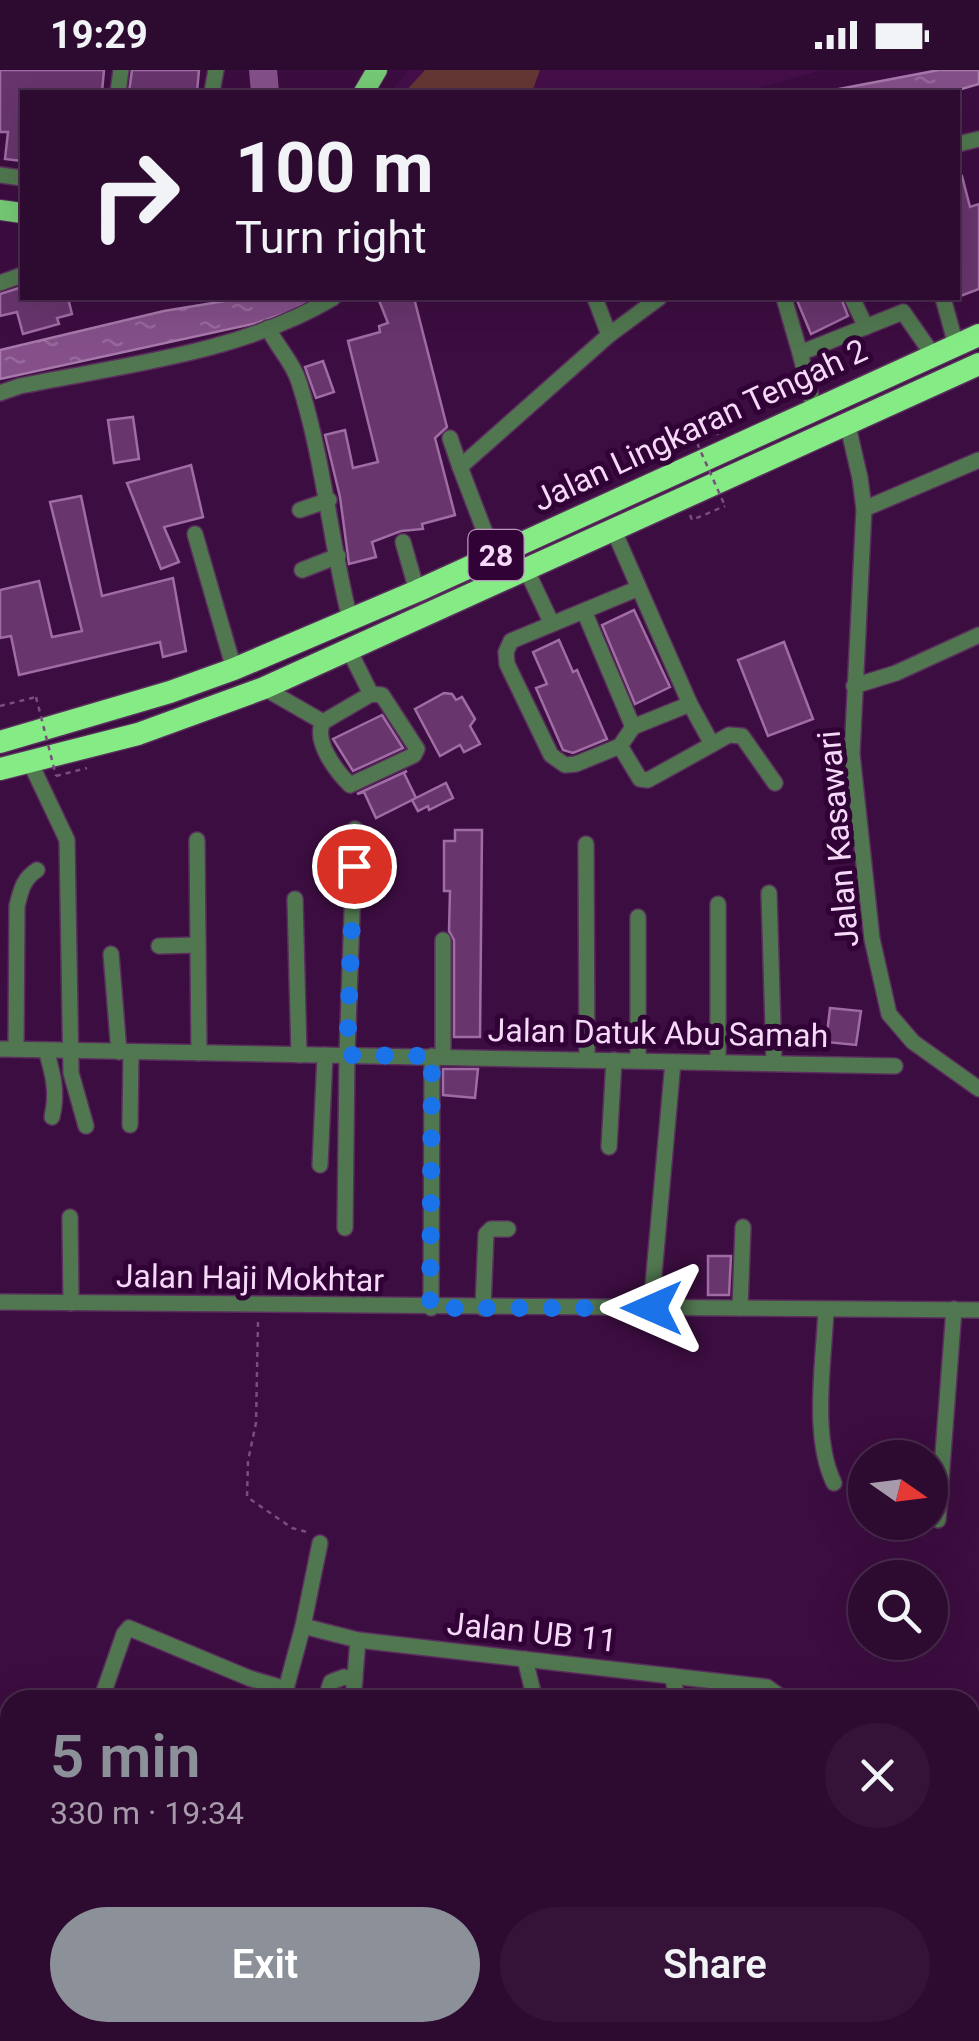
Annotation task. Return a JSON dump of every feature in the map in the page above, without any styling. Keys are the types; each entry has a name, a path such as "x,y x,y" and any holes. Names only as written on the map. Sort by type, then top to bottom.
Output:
{"highway":[{"name":"Jalan Lingkaran Tengah 2","path":"0,742 170,692 234,668 416,592 979,335"},
{"name":"Jalan Lingkaran Tengah 2","path":"0,769 138,734 264,688 979,364"}],"street":[{"path":"0,393 184,354 299,318 330,300"},
{"path":"596,300 609,335"},
{"path":"460,467 609,335 656,300"},
{"path":"785,300 814,408"},
{"path":"853,300 866,326"},
{"path":"944,300 956,345"},
{"path":"800,353 903,312 933,355"},
{"path":"268,328 298,378 329,500 350,619"},
{"name":"Jalan Kasawari","path":"848,422 864,510 852,754 872,939 889,1014 913,1042 979,1089"},
{"path":"450,438 494,556"},
{"path":"864,510 979,460"},
{"path":"300,510 329,500"},
{"path":"614,531 690,704 712,744"},
{"path":"195,534 234,668"},
{"path":"404,542 416,592"},
{"path":"302,570 338,556"},
{"path":"527,571 551,622"},
{"path":"640,588 511,641 506,652 507,664 551,754 565,765 620,746 633,726 690,704"},
{"path":"584,611 633,726"},
{"path":"854,686 896,673 979,635"},
{"path":"349,650 371,694"},
{"path":"264,688 323,722"},
{"path":"371,694 382,695 416,749 414,755 350,786 318,731 323,722 371,694"},
{"path":"620,746 634,773 648,780 728,734 742,736 775,783"},
{"path":"30,762 67,840 71,1052 74,1084 86,1126"},
{"path":"345,1228 355,829"},
{"path":"197,840 199,1053"},
{"path":"586,844 587,1059"},
{"path":"8,1049 18,906 27,876 37,870"},
{"path":"769,894 774,1063"},
{"path":"295,899 299,1055"},
{"path":"718,904 718,1062"},
{"path":"638,916 638,1060"},
{"path":"430,1308 443,940"},
{"path":"159,946 198,946"},
{"path":"111,954 125,1052 130,1125"},
{"name":"Jalan Datuk Abu Samah","path":"8,1049 895,1066"},
{"path":"46,1050 55,1082 52,1117"},
{"path":"320,1165 326,1055"},
{"path":"610,1147 614,1060"},
{"path":"652,1308 673,1062"},
{"path":"70,1218 71,1303"},
{"path":"740,1308 743,1227"},
{"path":"483,1308 486,1234 491,1228 508,1229"},
{"name":"Jalan Haji Mokhtar","path":"0,1302 979,1310"},
{"path":"826,1309 822,1441 825,1465 834,1483"},
{"path":"944,1440 954,1309"},
{"path":"285,1690 320,1543"},
{"path":"104,1690 129,1628 273,1690"},
{"name":"Jalan UB 11","path":"302,1631 771,1690"},
{"path":"354,1690 358,1640"},
{"path":"525,1659 533,1690"},
{"path":"672,1676 676,1690"},
{"path":"328,1690 331,1682 344,1677 355,1680"}],"path":[{"path":"692,520 725,506 689,425 709,416"},
{"path":"0,706 36,697 56,776 87,768"},
{"path":"260,1305 255,1346 256,1424 248,1461 248,1497 274,1518 307,1531 320,1543"}],"shaded area":[{"path":"409,70 823,70 750,90 392,90"},
{"path":"425,70 540,70 533,90 407,90"}],"water":[{"path":"939,70 979,70 979,84 958,90 834,90"},
{"path":"231,300 313,300 257,323 0,379 0,350 164,311"}],"building":[{"path":"0,70 104,70 102,90 20,90 20,161 5,159 8,132 0,132"},
{"path":"132,70 199,70 197,90 129,90"},
{"path":"960,176 970,207 979,204 979,289 960,296"},
{"path":"20,288 20,300 68,300 72,314 57,318 59,324 23,334 17,312 0,316 0,294"},
{"path":"379,300 415,300 447,427 435,438 455,515 422,524 423,529 401,531 372,542 376,557 349,564 340,497 325,435 345,430 353,468 378,462 348,341 380,332 379,326 388,323"},
{"path":"797,300 842,300 848,316 811,334"},
{"path":"323,361 334,392 316,398 305,367"},
{"path":"133,417 139,459 114,463 108,420"},
{"path":"191,465 203,517 164,527 179,562 161,569 127,483"},
{"path":"81,496 102,596 173,578 186,651 163,657 160,642 19,675 11,636 0,638 0,590 39,581 52,637 82,631 50,502"},
{"path":"634,610 670,687 635,704 602,625"},
{"path":"559,640 573,672 577,670 607,739 573,753 563,750 536,688 547,684 533,652"},
{"path":"784,642 813,719 768,736 738,660"},
{"path":"444,693 452,694 456,700 462,697 475,719 470,726 480,744 464,752 460,745 440,756 415,709"},
{"path":"382,715 403,748 353,771 333,739"},
{"path":"407,771 404,773 416,798 376,818 364,792 357,794"},
{"path":"446,783 453,798 418,811 412,800"},
{"path":"455,830 482,830 480,1037 454,1037 454,940 449,931 450,891 444,891 444,841 455,841"},
{"path":"830,1008 861,1011 856,1045 826,1042"},
{"path":"443,1069 478,1069 475,1098 443,1095"},
{"path":"708,1256 731,1256 729,1295 708,1295"}],"waterway":[{"path":"263,70 265,90"}],"route":[{"path":"354,866 347,1055 432,1056 430,1308 652,1308"}]}
